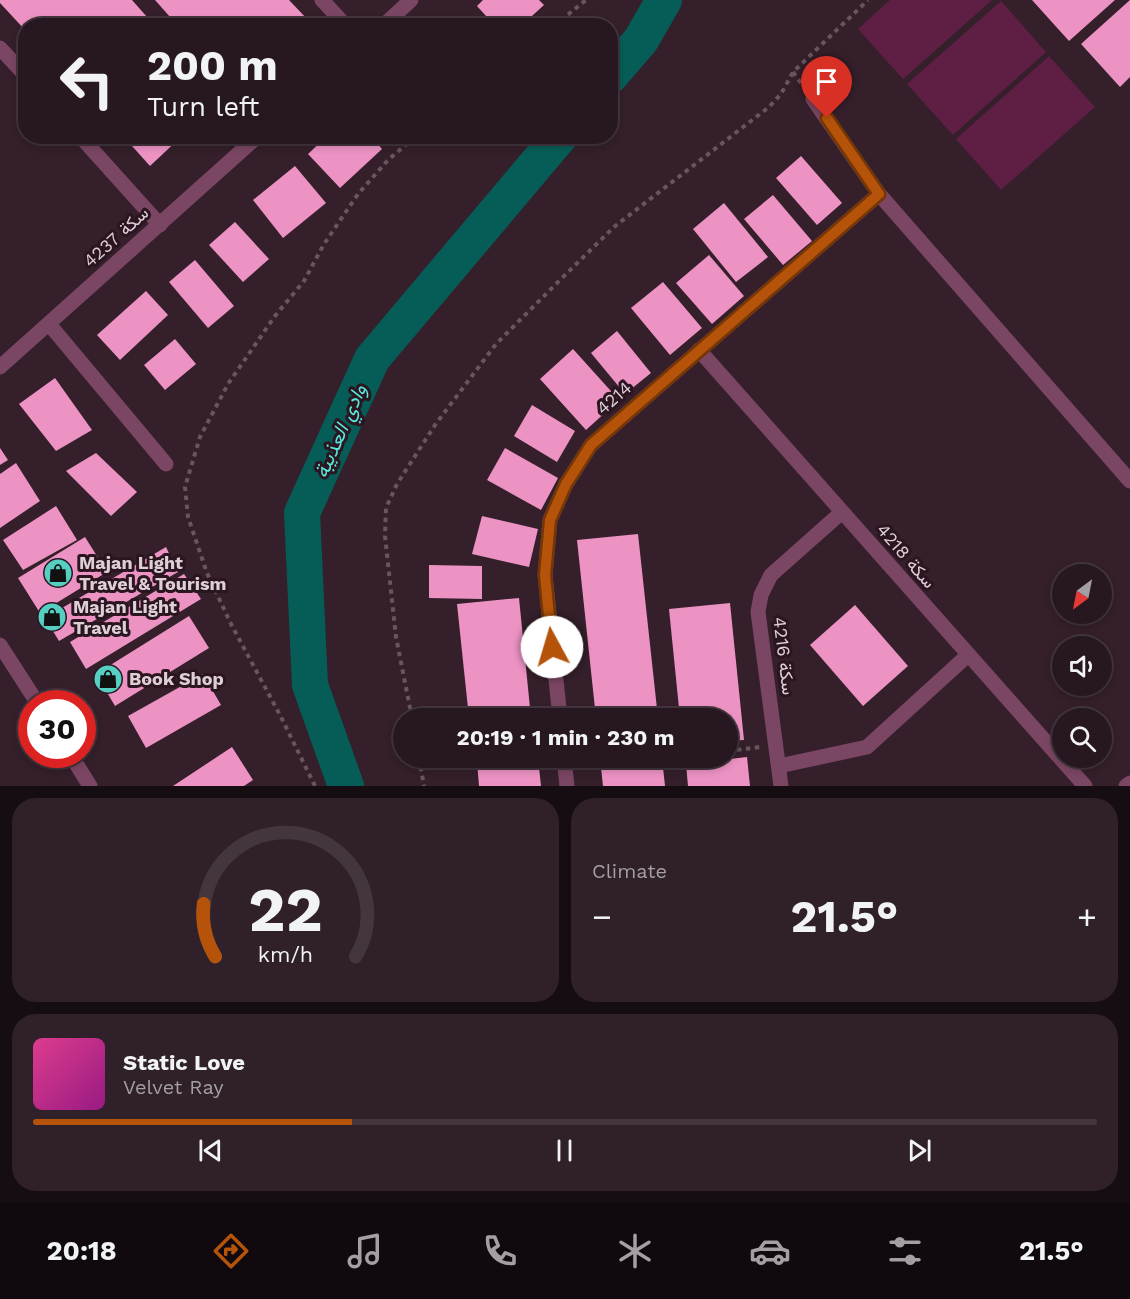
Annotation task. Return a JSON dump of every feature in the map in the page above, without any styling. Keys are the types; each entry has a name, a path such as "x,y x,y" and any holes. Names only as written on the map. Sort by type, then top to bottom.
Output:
{"street":[{"path":"322,0 339,18"},
{"path":"392,18 411,0"},
{"path":"0,48 18,67"},
{"path":"813,99 879,194 1130,481"},
{"path":"87,144 160,225"},
{"name":"سكة 4237","path":"0,367 249,144"},
{"name":"4214","path":"559,708 545,575 550,520 566,484 591,445 879,194"},
{"path":"49,324 166,464"},
{"name":"سكة 4218","path":"699,350 1085,786"},
{"name":"سكة 4216","path":"782,786 758,612 761,595 771,575 842,512"},
{"path":"0,645 29,690"},
{"path":"779,766 867,747 968,655"},
{"path":"79,768 90,786"},
{"path":"565,768 567,786"},
{"path":"1126,786 1130,783"}],"path":[{"path":"564,18 586,0"},
{"path":"410,708 396,637 385,536 386,508 397,484 435,426 496,344 614,227 769,107 781,94 793,72 868,0"},
{"path":"315,786 207,573 188,517 185,487 200,437 228,384 275,316 304,281 324,244 358,194 387,160 406,144"},
{"path":"738,750 776,745"},
{"path":"421,768 424,786"}],"shaded area":[{"path":"890,0 992,0 903,79 858,29"},
{"path":"1001,1 1046,52 953,135 907,84"},
{"path":"1049,56 1095,107 1001,190 956,139"}],"building":[{"path":"0,0 132,0 148,18 18,18 18,22 0,3"},
{"path":"155,0 289,0 306,18 171,18"},
{"path":"483,0 539,0 544,5 530,18 488,18 477,6"},
{"path":"1032,0 1115,0 1069,41"},
{"path":"1130,0 1130,77 1120,87 1081,44"},
{"path":"130,144 173,144 150,166"},
{"path":"319,144 378,144 382,149 340,188 308,154"},
{"path":"801,156 842,203 817,225 776,178"},
{"path":"295,166 326,203 283,238 253,200"},
{"path":"773,195 812,241 783,265 744,219"},
{"path":"724,203 768,257 736,282 693,229"},
{"path":"235,222 269,259 243,282 209,245"},
{"path":"709,255 744,296 712,324 676,283"},
{"path":"195,260 234,306 208,328 169,282"},
{"path":"663,282 702,328 670,355 631,308"},
{"path":"146,291 168,315 120,360 97,335"},
{"path":"617,331 651,373 625,394 591,353"},
{"path":"175,339 196,364 165,390 144,365"},
{"path":"573,349 619,400 586,430 540,379"},
{"path":"55,378 92,430 56,451 19,404"},
{"path":"532,405 575,431 557,462 514,436"},
{"path":"0,448 8,460 0,465"},
{"path":"505,448 558,478 541,510 487,480"},
{"path":"96,453 137,492 111,516 66,471"},
{"path":"16,463 40,501 0,528 0,474"},
{"path":"56,506 77,540 23,570 3,540"},
{"path":"482,516 538,529 529,567 472,554"},
{"path":"638,534 657,708 595,708 577,540"},
{"path":"85,537 107,572 40,613 18,578"},
{"path":"166,547 178,572 59,641 45,618"},
{"path":"429,565 482,566 482,599 429,598"},
{"path":"184,574 201,599 86,669 70,642"},
{"path":"519,598 530,708 468,708 457,604"},
{"path":"730,603 744,740 738,740 738,708 679,708 669,609"},
{"path":"855,605 908,666 863,706 810,645"},
{"path":"189,616 209,648 115,706 96,674"},
{"path":"203,674 221,705 146,748 128,716"},
{"path":"232,747 253,780 244,786 173,786"},
{"path":"747,757 750,786 688,786 686,768 738,768 738,758"},
{"path":"478,768 539,768 541,786 479,786"},
{"path":"601,768 663,768 665,786 603,786"}],"waterway":[{"name":"وادي العذيبة","path":"618,67 641,40 664,0"},
{"name":"وادي العذيبة","path":"346,786 310,685 302,513 372,359 553,144"}],"place":[{"name":"Majan Light Travel & Tourism","path":"58,573"},
{"name":"Majan Light Travel","path":"52,617"},
{"name":"Book Shop","path":"108,679"}],"route":[{"path":"552,647 545,575 550,520 566,484 591,445 879,194 827,118"}]}
